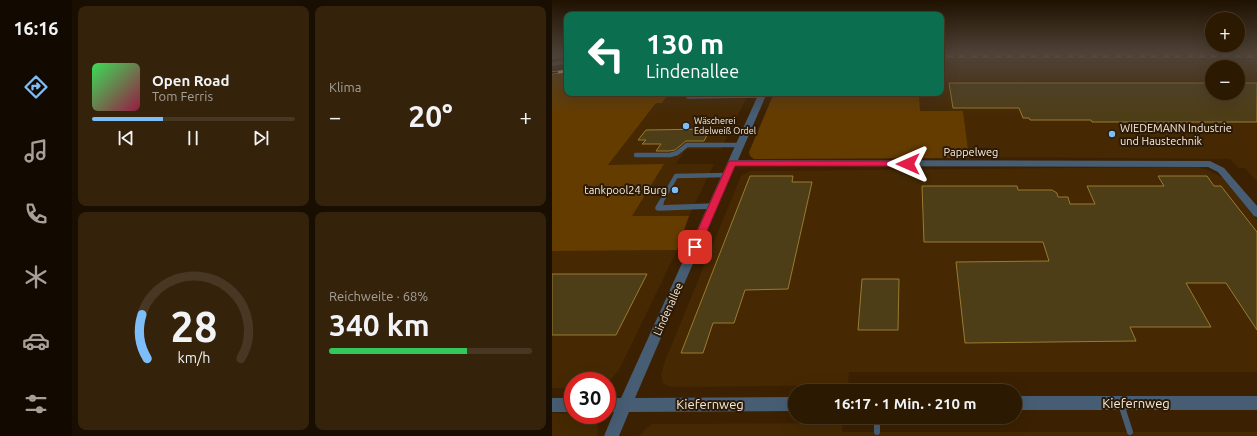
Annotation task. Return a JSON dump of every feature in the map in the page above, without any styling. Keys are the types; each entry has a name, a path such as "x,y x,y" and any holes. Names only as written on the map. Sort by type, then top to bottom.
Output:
{"street":[{"name":"Lindenallee","path":"611,436 761,96"},
{"name":"Pappelweg","path":"732,163 1210,164 1221,170 1257,213"},
{"name":"Kiefernweg","path":"1022,403 1257,403"},
{"name":"Kiefernweg","path":"616,405 788,404"},
{"path":"552,405 564,405"}],"lane":[{"path":"688,97 713,96"},
{"path":"636,155 670,155 677,153 686,145 740,144"},
{"path":"713,206 658,208 676,176 727,175"},
{"path":"1121,403 1130,432"},
{"path":"877,424 877,432"}],"shaded area":[{"path":"564,74 564,96 667,96 662,103 656,103 608,165 664,164 632,216 689,216 677,250 552,251 552,75"},
{"name":"WIEDEMANN Industrie und Haustechnik","path":"944,74 1205,74 1205,100 1245,100 1245,74 1257,74 1257,182 1245,168 1239,168 1230,159 969,157 963,111 920,111 919,96 944,96"},
{"path":"667,96 748,96 721,149 686,149 676,164 714,164 689,216 632,216 608,165 656,103 662,102"},
{"path":"773,96 919,96 920,111 963,111 969,158 754,159 750,156 749,152"},
{"path":"1197,167 1210,171 1223,178 1257,220 1257,372 849,372 848,384 670,387 663,383 661,374 665,361 741,176 749,171"},
{"path":"677,250 620,368 616,373 564,372 564,388 552,388 552,251"},
{"path":"552,413 564,414 564,424 597,424 597,436 552,436"},
{"path":"651,424 843,424 842,432 1257,432 1257,436 639,436"}],"building":[{"path":"949,83 1205,83 1205,100 1245,100 1245,83 1257,83 1257,122 1092,122 1091,120 1030,120 1029,118 1023,118 1019,108 953,108"},
{"path":"710,129 704,141 686,141 675,150 669,151 656,151 661,144 642,144 646,140 638,140 646,130"},
{"path":"750,176 793,176 792,182 812,182 788,289 745,290 734,323 713,323 703,353 681,353"},
{"path":"1158,176 1207,176 1214,186 1221,186 1257,232 1257,330 1226,283 1186,283 1211,327 1130,327 1136,341 965,343 956,262 1049,261 1043,242 924,242 922,186 1017,186 1018,190 1052,190 1057,193 1058,197 1068,197 1070,204 1095,204 1087,186 1164,186"},
{"path":"552,274 647,274 616,335 552,335"},
{"path":"862,279 899,279 898,330 858,330"}],"place":[{"name":"Wäscherei Edelweiß Ordel","path":"686,126"},
{"name":"WIEDEMANN Industrie und Haustechnik","path":"1112,134"},
{"name":"tankpool24 Burg","path":"675,190"}],"route":[{"path":"695,247 732,163 908,164"}]}
